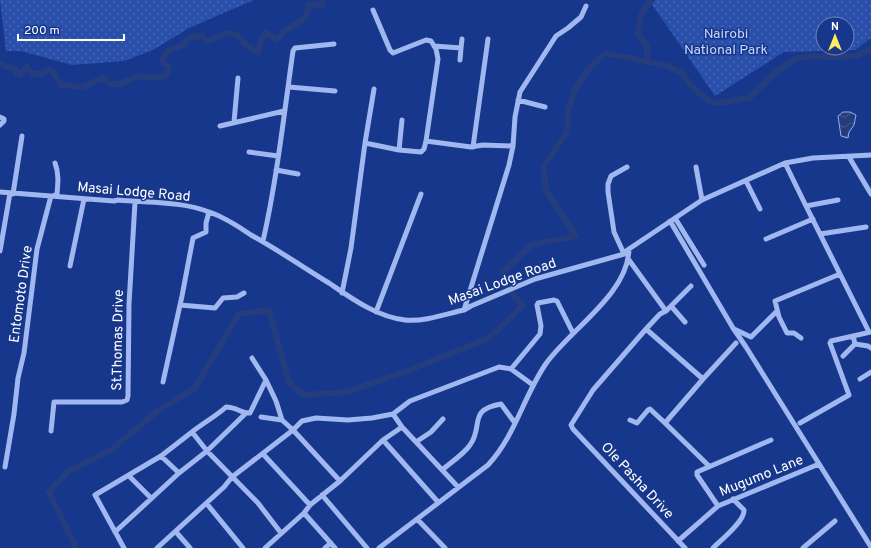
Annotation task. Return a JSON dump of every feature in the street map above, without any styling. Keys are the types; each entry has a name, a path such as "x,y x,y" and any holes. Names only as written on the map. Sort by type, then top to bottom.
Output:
{"street":[{"path":"464,310 509,165 513,146 515,117 520,92 556,36 568,28 581,16 586,6"},
{"path":"365,143 399,150 421,152 424,149 438,59 436,49 431,41 426,40 393,53 390,50 373,10"},
{"path":"460,60 462,39"},
{"path":"474,147 488,39"},
{"path":"263,241 270,212 293,51 295,48 334,44"},
{"path":"434,46 461,48"},
{"path":"234,122 238,78"},
{"path":"289,87 335,91"},
{"path":"342,292 351,248 374,89"},
{"path":"518,100 545,107"},
{"path":"220,126 284,111"},
{"path":"0,117 4,119 0,125"},
{"path":"399,150 402,120"},
{"path":"0,251 22,136"},
{"path":"426,141 474,147 493,145 513,146"},
{"path":"249,152 278,156"},
{"name":"Masai Lodge Road","path":"0,192 190,207 209,212 237,225 376,312 392,318 405,320 430,318 464,310 535,279 624,254 626,251 702,200 785,163 813,158 871,155"},
{"path":"849,157 871,194"},
{"name":"Entomoto Drive","path":"5,467 14,414 18,378 24,353 37,249 52,196 57,194 58,168 55,163"},
{"path":"785,163 870,332 832,340 830,343 848,395 800,423"},
{"path":"624,254 614,232 608,184 611,176 627,167"},
{"path":"696,167 702,200"},
{"path":"276,170 298,174"},
{"path":"746,181 760,209"},
{"path":"376,312 421,194"},
{"path":"70,266 84,199"},
{"path":"806,206 838,200"},
{"name":"St.Thomas Drive","path":"51,431 54,402 122,402 127,400 129,304 135,202"},
{"path":"163,382 193,238 206,232 206,223 209,212"},
{"path":"673,219 704,265"},
{"path":"673,219 733,328 871,547"},
{"path":"766,239 813,219"},
{"path":"820,234 866,227"},
{"path":"379,548 494,459 506,443 533,385 547,363 561,345 593,315 607,299 616,285 629,260 629,249"},
{"path":"629,260 666,311"},
{"path":"801,338 794,333 787,332 778,317 775,301 840,274"},
{"path":"691,286 666,311 660,314 646,328 704,380"},
{"path":"180,306 216,308 223,298 237,297 244,293"},
{"path":"511,369 540,334 541,326 536,306 538,303 557,300 573,333"},
{"path":"671,306 685,322"},
{"path":"733,328 751,337 777,311"},
{"name":"Ole Pasha Drive","path":"646,328 593,390 571,424 573,429 685,548"},
{"path":"852,336 855,344"},
{"path":"665,422 736,343"},
{"path":"855,344 868,346 871,348"},
{"path":"843,356 855,344"},
{"path":"252,358 266,380 276,401 282,420 340,481"},
{"path":"157,548 224,488 232,477 293,430 302,421 316,418 348,420 393,414 410,401 499,367 511,369 533,385"},
{"path":"860,378 871,372"},
{"path":"115,532 179,473 207,451 245,414 250,413 266,380"},
{"path":"442,470 470,446 476,435 478,416 481,412 501,404 515,423"},
{"path":"124,548 95,495 161,456 226,407 235,408 245,414"},
{"path":"630,420 637,423 650,409 709,466"},
{"path":"393,414 402,427 458,487"},
{"path":"261,417 282,420"},
{"path":"416,442 431,432 443,419"},
{"path":"265,548 304,513 310,505 340,481 383,440 402,427"},
{"path":"192,432 207,451 258,502 281,533"},
{"path":"383,440 438,502"},
{"path":"718,506 697,475 698,471 771,440"},
{"path":"263,454 310,505"},
{"path":"161,456 179,473"},
{"name":"Mugumo Lane","path":"678,541 718,506 819,464"},
{"path":"129,476 151,498"},
{"path":"322,495 367,548"},
{"path":"713,548 738,523 744,514 744,510 732,499"},
{"path":"207,504 243,548"},
{"path":"304,513 335,548"},
{"path":"417,519 445,548"},
{"path":"802,548 835,521"},
{"path":"176,532 190,548"},
{"path":"325,548 331,543"}],"green space":[{"path":"0,0 254,0 189,28 153,50 124,61 72,65 21,51 6,51"},
{"name":"Nairobi National Park","path":"649,0 871,0 871,38 855,50 855,16 815,16 815,51 784,52 715,96"}],"water":[{"path":"843,112 850,112 856,115 854,125 849,132 848,138 841,136 838,116"}],"waterway":[{"path":"0,64 6,67 15,68 16,73 20,75 27,67 33,74 40,74 49,70 53,72 61,85 83,87 104,78 110,84 120,84 139,76 153,78 165,76 169,67 162,62 167,51 183,45 188,38 202,36 207,42 226,33 237,35 245,44 258,53 261,41 266,33 276,40 286,30 305,17 309,4 322,6 323,0"},
{"path":"647,61 647,45 638,35 638,30 643,12 652,0"},
{"path":"76,548 49,492 69,471 111,450 159,410 195,388 239,314 269,310 289,383 304,395 347,392 402,373 489,338 523,305 510,290 503,272 531,245 576,236 546,190 544,166 567,132 568,111 575,90 588,70 605,53 668,66 682,73 692,87 709,101 718,103 749,98 777,71 797,58 814,56 855,56 871,49"}]}
